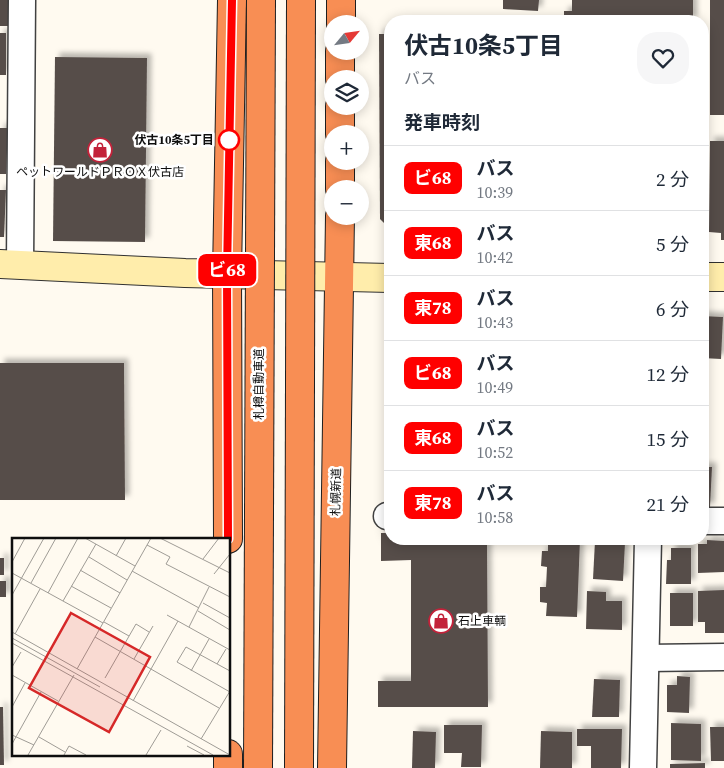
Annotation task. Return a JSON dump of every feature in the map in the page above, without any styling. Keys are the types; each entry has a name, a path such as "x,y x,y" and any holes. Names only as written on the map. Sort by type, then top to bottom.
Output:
{"highway":[{"path":"228,538 227,273 232,0"},
{"name":"札樽自動車道","path":"258,768 261,0"},
{"path":"299,768 301,0"},
{"path":"340,15 341,0"},
{"name":"札幌新道","path":"332,768 340,225"}],"street":[{"path":"22,0 11,105 10,264 384,278"},
{"path":"709,277 724,277"},
{"path":"709,521 724,521"},
{"path":"643,768 648,545"},
{"path":"646,658 724,658"}],"building":[{"path":"0,0 9,0 9,26 0,26"},
{"path":"503,0 539,0 538,11 503,9"},
{"path":"572,0 693,0 693,15 564,15 564,11 572,11"},
{"path":"710,0 724,0 724,115 710,115"},
{"path":"0,33 6,33 6,75 0,75"},
{"path":"379,34 384,34 384,223 380,219"},
{"name":"ペットワールドＰＲＯＸ伏古店","path":"55,57 147,58 145,242 53,241"},
{"path":"0,128 8,128 6,174 0,174"},
{"path":"710,141 724,141 724,240 721,240 721,233 709,232"},
{"path":"0,190 6,190 4,237 0,237"},
{"path":"709,316 723,317 721,359 709,358"},
{"path":"0,363 124,363 125,500 0,500"},
{"path":"709,467 712,467 710,507"},
{"path":"381,533 384,533 384,545 487,545 488,707 378,707 378,681 411,681 411,560 381,561"},
{"path":"709,540 724,541 724,572 698,573 698,545 709,545"},
{"path":"548,545 580,545 577,617 546,616 547,603 540,602 540,587 546,587 547,567 541,566 542,551 548,551"},
{"path":"595,545 625,545 623,581 593,579"},
{"path":"671,548 691,548 691,584 666,584 667,560 671,560"},
{"path":"0,558 4,558 4,575 0,575"},
{"path":"0,581 6,581 6,597 0,597"},
{"path":"724,590 724,633 705,633 705,622 698,622 698,591"},
{"path":"587,591 606,592 606,601 622,601 622,630 586,629"},
{"path":"670,593 693,593 693,626 670,626"},
{"path":"677,676 690,677 689,713 667,712 667,685 677,685"},
{"path":"594,679 620,680 619,717 592,717"},
{"path":"0,707 3,707 4,765 0,765"},
{"path":"671,723 701,724 701,761 671,760"},
{"path":"444,725 482,725 481,767 461,767 462,753 444,753"},
{"path":"710,727 724,727 724,761 711,761"},
{"path":"577,729 622,729 621,768 591,768 591,746 577,746"},
{"path":"413,731 436,732 435,768 412,768"},
{"path":"541,731 572,732 572,768 540,768"},
{"path":"705,763 705,768 670,768 670,764"}],"bus line":[{"name":"ビ68","path":"228,538 227,273 232,0"}],"place":[{"name":"伏古10条5丁目","path":"229,140"},
{"name":"ペットワールドＰＲＯＸ伏古店","path":"100,150"},
{"name":"石上車輌","path":"441,621"}]}
